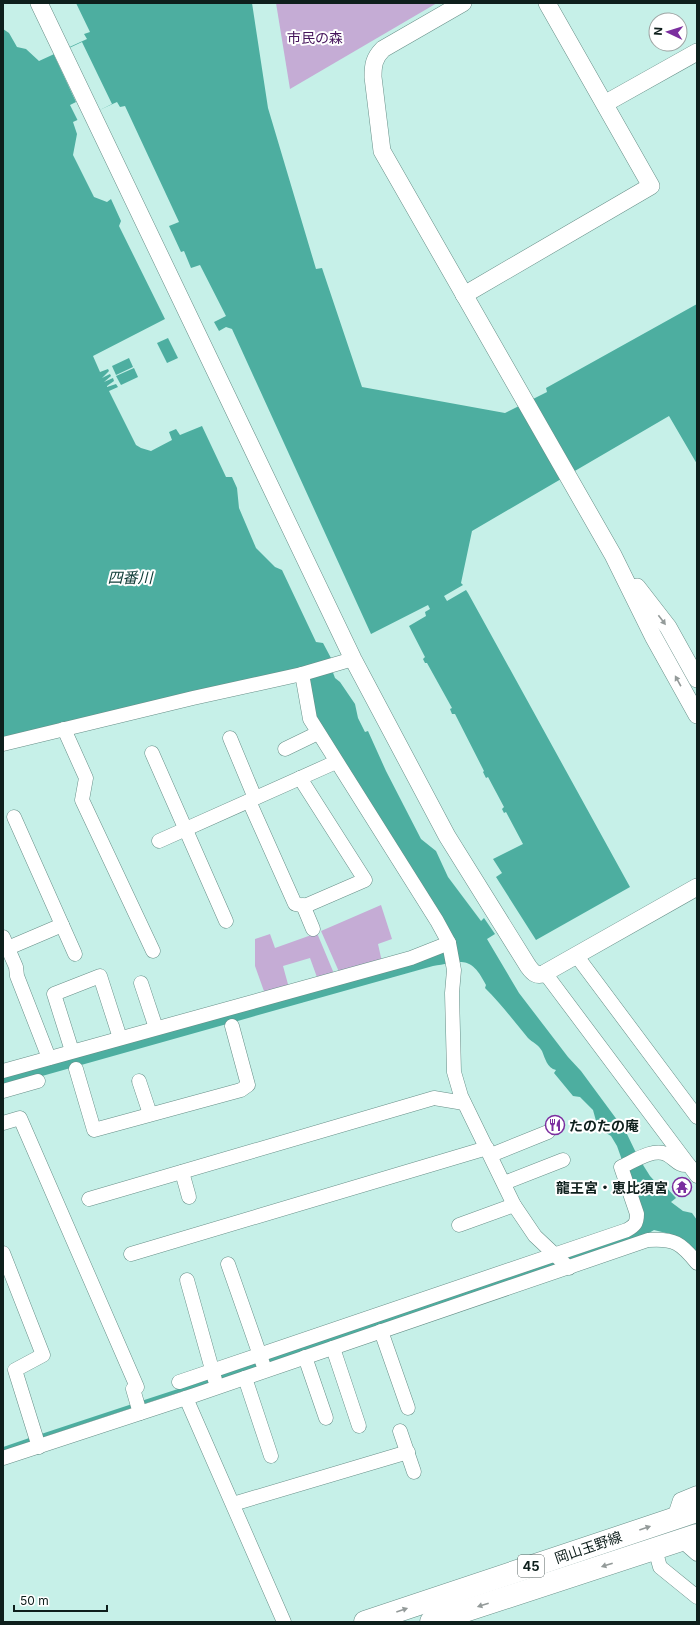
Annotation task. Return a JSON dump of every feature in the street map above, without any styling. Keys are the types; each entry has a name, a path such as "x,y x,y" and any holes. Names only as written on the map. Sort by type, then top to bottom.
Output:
{"main road":[{"name":"岡山玉野線","path":"365,1622 697,1511"},
{"name":"岡山玉野線","path":"431,1622 655,1549 692,1543"}],"street":[{"path":"39,3 353,659 447,836 466,869 531,970 540,975 545,973 697,887"},
{"path":"463,3 383,49 376,56 373,66 373,77 382,151 613,555 653,636 697,715"},
{"path":"464,295 651,186 606,103 547,3"},
{"path":"606,103 697,52"},
{"path":"613,555 668,627 697,679"},
{"path":"3,744 304,673 353,659"},
{"path":"304,673 310,720 437,921 449,945 454,964 452,993 454,1072 464,1103 489,1151 514,1205 535,1236 562,1261"},
{"path":"64,729 86,778 82,800 153,951"},
{"path":"285,749 318,733"},
{"path":"230,738 252,799 296,904 305,906 364,880 300,778"},
{"path":"152,753 226,921"},
{"path":"159,841 336,762"},
{"path":"14,817 74,954"},
{"path":"303,906 313,929"},
{"path":"49,1058 17,976 16,967 5,942 62,925"},
{"path":"3,1071 411,958 449,945"},
{"path":"576,955 697,1117"},
{"path":"545,973 693,1171"},
{"path":"72,1051 54,994 100,976 120,1038"},
{"path":"141,983 156,1028"},
{"path":"76,1069 94,1130 241,1090 248,1085 232,1026"},
{"path":"3,1091 38,1081"},
{"path":"139,1081 150,1114"},
{"path":"89,1199 434,1098 464,1103"},
{"path":"3,1123 20,1118 137,1387 132,1390 138,1407"},
{"path":"131,1254 489,1151 548,1132"},
{"path":"179,1382 245,1378 262,1363 305,1357 333,1348 562,1261 627,1230 634,1226 637,1222 637,1214 621,1167 622,1166 659,1152 666,1154 682,1166 693,1171"},
{"path":"504,1183 563,1160"},
{"path":"182,1172 189,1197"},
{"path":"459,1225 514,1205"},
{"path":"3,1458 37,1440 138,1407 186,1398 215,1379 562,1261 648,1240 664,1239 675,1241 685,1248 697,1263"},
{"path":"3,1253 43,1355 15,1370 37,1440"},
{"path":"228,1264 262,1363"},
{"path":"187,1280 215,1379"},
{"path":"381,1331 408,1408"},
{"path":"333,1348 360,1426"},
{"path":"305,1357 326,1418"},
{"path":"245,1378 271,1456"},
{"path":"186,1398 284,1622"},
{"path":"400,1431 414,1472"},
{"path":"233,1504 408,1452"},
{"path":"674,1518 680,1500 697,1493"},
{"path":"655,1549 660,1567 697,1597"}],"green space":[{"name":"市民の森","path":"276,3 437,3 290,89"},
{"path":"381,905 392,939 378,944 382,962 340,974 321,931"},
{"path":"317,933 335,976 318,980 310,958 283,966 289,988 265,994 255,966 255,939 270,934 275,948"}],"water":[{"name":"四番川","path":"76,3 252,3 268,108 316,269 322,268 362,387 505,413 547,392 546,388 697,304 697,464 669,416 472,531 461,583 463,585 444,596 447,601 466,590 468,593 630,887 536,940 496,877 502,873 493,859 523,844 506,812 504,813 502,809 504,807 488,777 486,778 483,772 484,771 455,714 452,714 450,709 452,708 427,663 425,663 423,659 425,657 409,626 426,616 425,612 430,609 428,605 371,634 232,329 226,327 219,331 214,322 226,316 200,265 191,268 184,251 181,252 169,226 179,222 125,106 120,107 117,102 73,122 77,134 73,155 94,197 107,202 111,199 121,221 119,226 165,319 93,356 100,372 108,369 109,371 102,378 110,374 111,376 104,382 113,378 114,381 107,387 116,384 118,387 109,391 136,445 151,451 172,440 169,432 176,429 180,435 202,426 226,477 232,477 237,488 239,508 256,548 275,567 282,570 316,642 323,643 331,658 329,662 335,678 340,682 355,704 358,718 365,732 368,731 386,771 421,839 436,851 448,877 481,921 484,918 495,934 487,939 519,993 568,1057 581,1071 626,1132 638,1157 650,1176 661,1188 665,1186 676,1198 671,1202 683,1211 692,1213 697,1220 697,1255 670,1234 654,1230 642,1237 188,1391 185,1384 636,1228 628,1177 617,1146 611,1136 598,1128 593,1110 580,1097 573,1096 554,1073 556,1070 548,1065 541,1049 528,1038 485,988 486,985 481,975 470,964 465,962 433,966 3,1087 3,1075 454,945 311,716 306,668 3,737 3,29 9,33 17,47 26,49 39,61 87,39 84,34 90,32"},
{"path":"168,338 178,358 167,363 157,343"},
{"path":"129,358 133,367 116,375 112,366"},
{"path":"134,368 138,377 121,385 116,376"}],"pier":[{"path":"82,42 112,104 78,121 70,105 76,102 54,55"}],"waterway":[{"path":"141,1403 190,1387"},
{"path":"38,1437 135,1405"},
{"path":"3,1449 32,1439"}],"place":[{"name":"たのたの庵","path":"555,1125"},
{"name":"龍王宮・恵比須宮","path":"682,1187"}]}
